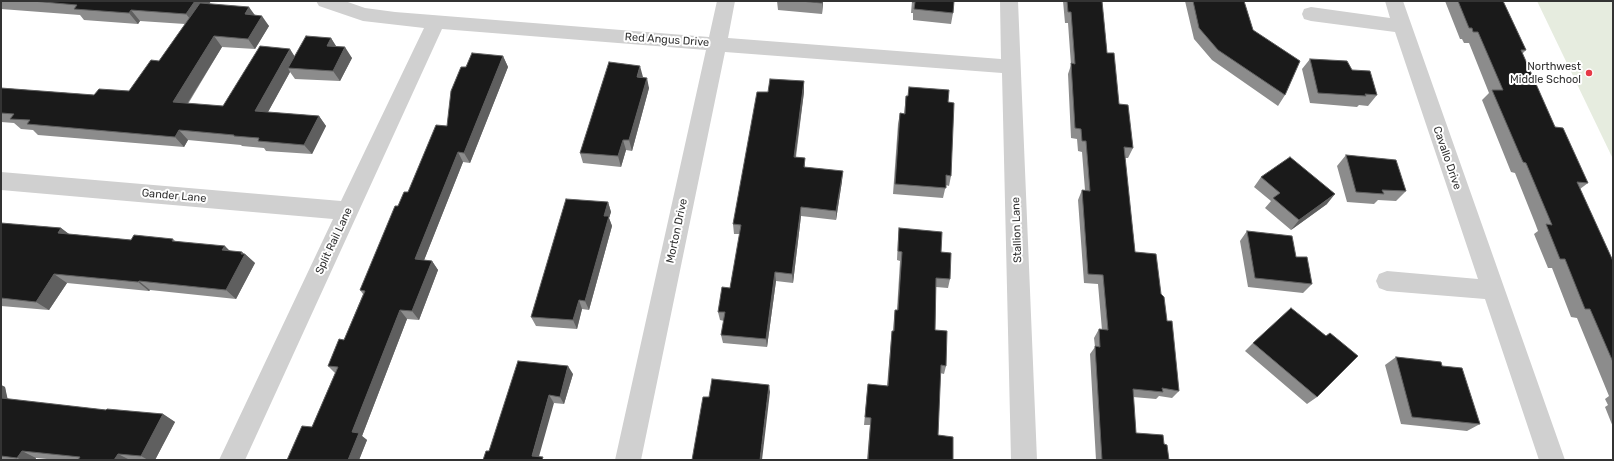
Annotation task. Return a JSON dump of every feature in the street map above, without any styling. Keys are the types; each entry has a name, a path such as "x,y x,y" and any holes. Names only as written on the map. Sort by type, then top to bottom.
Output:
{"street":[{"name":"Red Angus Drive","path":"325,1 363,14 436,22 1012,67"},
{"name":"Morton Drive","path":"628,460 726,1"},
{"name":"Stallion Lane","path":"1009,1 1024,460"},
{"name":"Cavallo Drive","path":"1394,1 1492,290 1552,460"},
{"path":"1311,14 1402,26"},
{"name":"Split Rail Lane","path":"232,460 436,22"},
{"name":"Gander Lane","path":"1,181 348,211"},
{"path":"1387,281 1492,290"}],"shaded area":[{"name":"Northwest Middle School","path":"1537,1 1613,1 1613,159"}],"building":[{"path":"32,1 195,1 186,14 131,10 129,13 74,9 77,5"},
{"path":"800,1 822,1 822,3"},
{"path":"912,1 954,1 953,13 914,9 915,2"},
{"path":"1067,1 1102,1 1107,53 1114,53 1119,104 1128,105 1133,148 1124,147 1135,252 1156,254 1161,294 1164,297 1167,321 1172,321 1179,391 1162,388 1163,392 1133,389 1136,433 1163,435 1164,444 1167,445 1169,460 1102,460 1095,346 1100,347 1099,329 1108,330 1103,275 1088,274 1082,190 1090,191 1086,141 1082,141 1081,129 1075,128 1071,63 1075,64 1071,12 1068,12"},
{"path":"1193,1 1244,1 1253,30 1300,61 1285,95 1218,50 1199,28"},
{"path":"1458,1 1503,1 1526,50 1521,50 1555,127 1563,128 1588,183 1577,182 1613,261 1613,362 1590,309 1585,309 1565,259 1560,259 1546,224 1552,225 1526,163 1523,162 1492,90 1503,90 1478,32 1473,32 1472,28 1469,28"},
{"path":"200,3 249,7 245,14 262,16 248,39 214,36 173,102 223,106 260,46 290,49 255,111 319,116 304,145 258,141 259,138 234,135 179,130 175,137 27,124 30,120 10,119 14,114 1,113 1,88 94,95 99,89 129,91 151,60 159,61"},
{"path":"306,36 331,38 327,46 345,47 333,71 288,68"},
{"path":"472,53 503,56 464,153 458,152 415,259 432,261 412,311 400,310 352,432 359,433 348,460 287,460 302,426 312,427 338,367 328,366 339,339 344,340 365,291 360,290 395,206 398,206 404,192 408,192 436,125 447,126 451,91 461,67 466,67"},
{"path":"1310,59 1347,61 1352,70 1370,71 1377,95 1365,94 1366,96 1318,93"},
{"path":"609,62 640,66 637,77 647,78 629,140 623,140 618,156 580,153"},
{"path":"770,79 804,81 794,157 805,158 804,167 843,171 836,211 801,207 792,274 775,272 766,339 721,335 725,312 718,312 722,287 730,288 741,225 733,224 757,92 768,92"},
{"path":"909,87 949,90 948,102 954,103 951,176 946,175 946,188 895,184 900,113 905,114 906,96 908,96"},
{"path":"1346,155 1396,160 1406,191 1382,190 1384,194 1356,192"},
{"path":"1290,157 1335,194 1299,220 1273,198 1280,193 1261,177"},
{"path":"566,199 608,202 604,216 609,216 585,301 579,300 573,320 531,317"},
{"path":"1,223 61,228 58,233 131,240 134,235 173,239 172,241 225,246 222,250 242,252 241,254 245,254 226,290 54,274 36,302 1,298"},
{"path":"899,228 942,232 941,252 951,253 950,279 936,278 935,330 947,331 946,366 941,365 938,435 953,437 953,460 868,460 871,418 865,417 868,384 888,386 892,331 894,331 895,310 898,310 902,252 898,251"},
{"path":"1247,231 1292,236 1296,257 1307,257 1312,284 1255,278"},
{"path":"1291,308 1326,336 1330,333 1358,356 1317,397 1253,343"},
{"path":"1396,357 1441,362 1442,366 1462,368 1480,424 1412,417"},
{"path":"518,361 568,366 560,397 549,395 532,456 543,457 542,460 483,460 486,451 489,451"},
{"path":"712,379 769,385 760,460 692,460 703,397 709,397"},
{"path":"1,398 106,410 163,414 141,456 118,454 114,460 78,460 80,457 22,451 17,458 1,456"}],"place":[{"name":"Northwest Middle School","path":"1589,73"}]}
